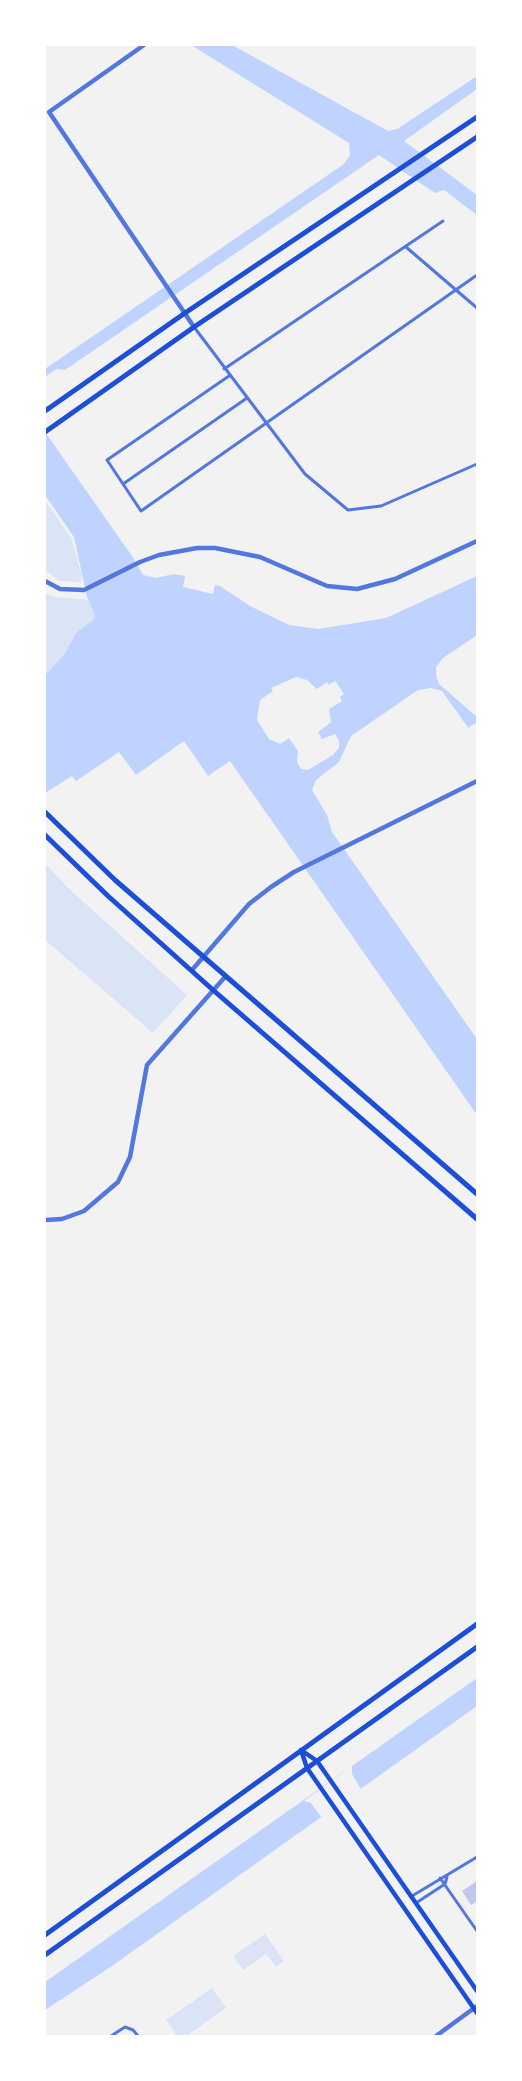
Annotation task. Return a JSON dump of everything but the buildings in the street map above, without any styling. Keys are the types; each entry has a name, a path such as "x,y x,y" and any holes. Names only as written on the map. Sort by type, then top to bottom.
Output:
{"main road":[{"path":"45,411 185,313 477,117"},
{"path":"46,431 194,327 477,137"},
{"path":"45,812 203,957 477,1194"},
{"path":"45,835 108,896 213,990 477,1219"},
{"path":"45,1935 477,1624"},
{"path":"45,1955 477,1647"},
{"path":"301,1750 317,1761 477,1991"},
{"path":"301,1750 307,1768 476,2009"}],"street":[{"path":"144,45 49,112 194,327 305,474 348,510 381,506 477,464"},
{"path":"224,369 443,221"},
{"path":"406,247 477,308"},
{"path":"229,376 106,460 141,511 477,275"},
{"path":"123,484 247,398"},
{"path":"45,581 60,589 84,590 140,562 176,551 215,548 260,557 327,586 357,589 395,579 477,541"},
{"path":"192,970 249,904 294,872 477,781"},
{"path":"45,1220 62,1219 84,1211 118,1182 130,1157 147,1065 225,976"},
{"path":"412,1897 477,1857"},
{"path":"416,1903 445,1884 447,1877"},
{"path":"440,1878 477,1931"},
{"path":"436,2036 476,2009"},
{"path":"111,2036 125,2027 133,2030 138,2036"}],"shaded area":[{"path":"45,500 71,538 82,575 81,582 59,581 45,570"},
{"path":"45,593 53,597 90,600 95,615 93,620 76,633 64,655 45,675"},
{"path":"45,863 68,888 187,995 153,1033 45,940"},
{"path":"265,1934 284,1961 276,1967 266,1954 243,1970 233,1956"},
{"path":"212,1988 226,2008 186,2036 177,2036 166,2020"}],"water":[{"path":"191,45 232,45 388,131 397,129 477,76 477,89 404,141 477,195 477,215 444,190 435,193 379,155 65,370 56,369 45,377 45,369 344,164 350,155 349,143"},
{"path":"45,432 143,575 156,578 174,574 185,576 183,587 213,594 215,585 220,586 250,606 289,625 318,629 386,618 477,576 477,635 443,658 436,667 436,675 439,684 477,717 477,723 469,729 442,691 431,688 418,690 351,736 339,762 316,780 312,790 327,815 332,832 477,1039 477,1115 230,761 208,776 184,741 136,775 119,752 76,781 72,776 45,793 45,675 64,655 76,633 93,620 95,615 87,597 74,537 45,495","holes":["296,677 307,680 317,689 327,682 329,685 335,681 344,694 340,697 342,701 329,709 331,722 318,732 322,739 335,734 339,741 339,748 333,755 308,770 301,769 297,762 298,751 289,738 280,744 269,739 257,720 260,700 273,691 271,688"]},
{"path":"477,1678 477,1706 112,1966 45,2010 45,1982"}],"pier":[{"path":"352,1766 352,1774 361,1789 321,1817 311,1803 304,1801"}]}
